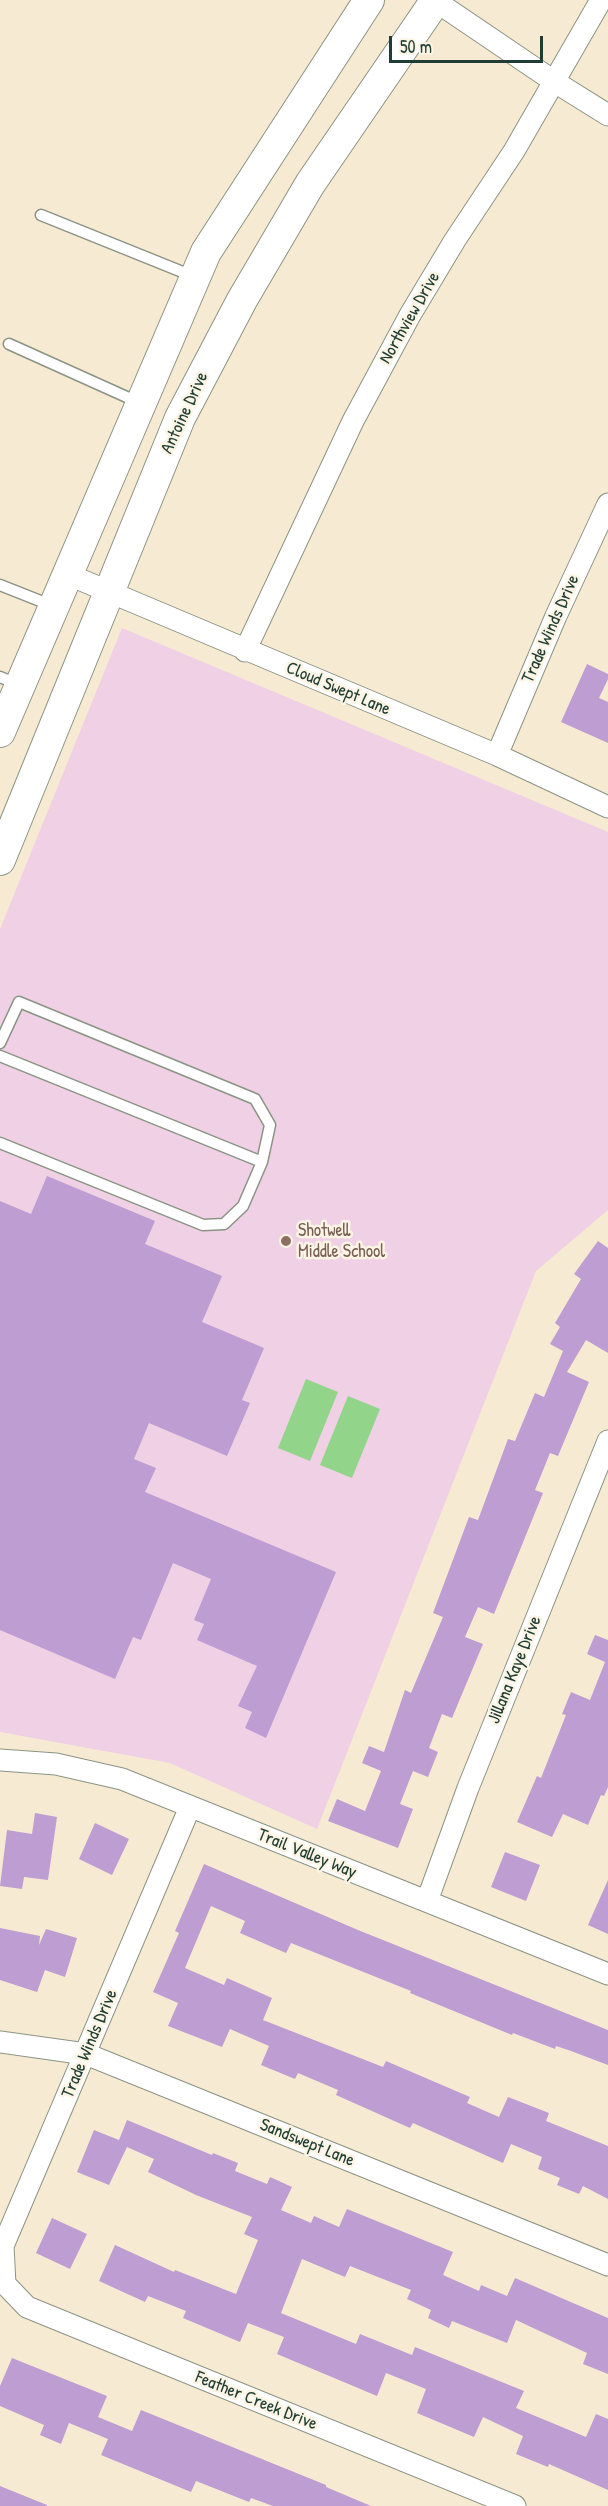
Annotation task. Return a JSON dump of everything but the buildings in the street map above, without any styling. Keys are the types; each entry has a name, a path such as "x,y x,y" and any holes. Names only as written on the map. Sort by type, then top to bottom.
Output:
{"main road":[{"path":"0,732 10,681 53,607 206,252 369,0"},
{"name":"Antoine Drive","path":"0,860 180,418 242,300 310,184 435,0"}],"street":[{"path":"435,0 555,82 608,115"},
{"name":"Northview Drive","path":"245,651 353,421 404,324 455,240 514,151 601,0"},
{"name":"Trade Winds Drive","path":"496,755 556,616 608,504"},
{"name":"Cloud Swept Lane","path":"67,574 496,755 608,807"},
{"name":"Jillana Kaye Drive","path":"427,1901 468,1788 608,1441"},
{"name":"Trail Valley Way","path":"0,1760 56,1764 122,1779 608,1974"},
{"name":"Trade Winds Drive","path":"5,2284 3,2246 190,1807"},
{"name":"Sandswept Lane","path":"0,2042 86,2054 608,2265"},
{"name":"Feather Creek Drive","path":"5,2284 27,2307 515,2506"}],"lane":[{"path":"41,214 195,277"},
{"path":"9,344 141,403"},
{"path":"0,585 53,607"},
{"path":"0,1043 19,1002 255,1100 270,1125 262,1162 243,1206 224,1224 203,1225 0,1143"},
{"path":"0,1056 262,1162"}],"shaded area":[{"name":"Shotwell Middle School","path":"122,628 608,832 608,1210 536,1271 317,1829 170,1763 0,1732 0,929"}],"green space":[{"path":"306,1379 338,1392 310,1461 278,1448"},
{"path":"348,1396 380,1409 352,1478 320,1465"}],"place":[{"name":"Shotwell Middle School","path":"286,1241"}]}
